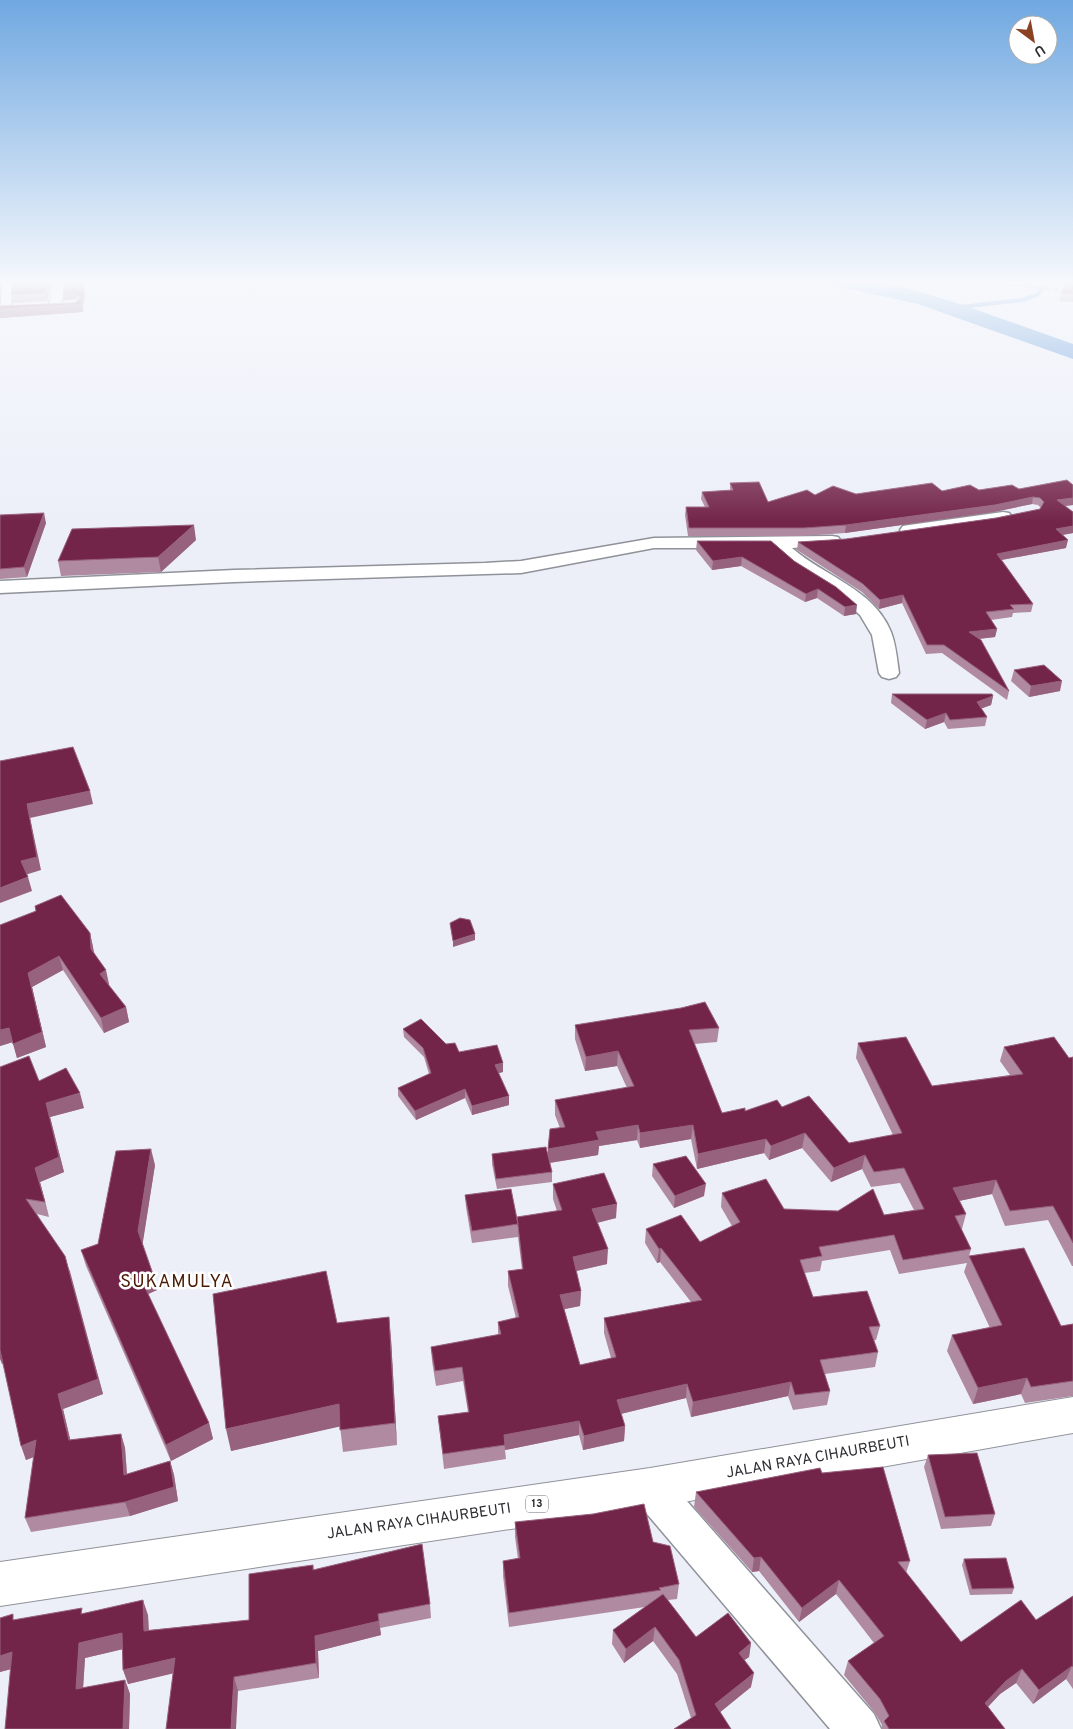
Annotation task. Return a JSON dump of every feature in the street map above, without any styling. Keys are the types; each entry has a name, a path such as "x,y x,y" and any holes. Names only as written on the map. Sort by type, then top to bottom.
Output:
{"highway":[{"name":"JALAN RAYA CIHAURBEUTI","path":"0,1584 650,1488 1073,1415"}],"street":[{"path":"892,533 1022,513"},
{"path":"0,587 234,576 521,567 654,544 802,543 854,538"},
{"path":"776,543 793,560 825,577 866,608 878,626 889,673"},
{"path":"650,1488 859,1729"}],"building":[{"path":"1067,480 1073,485 1073,498 1057,500 1073,512 1073,526 1056,529 1068,540 997,554 1033,604 1010,605 1014,609 986,612 997,629 969,632 981,640 1009,691 944,645 927,645 903,595 880,600 863,584 798,542 846,539 996,518 1040,509 1044,502 1040,498 1033,497 995,505 846,525 804,528 689,528 686,507 709,507 702,492 733,490 730,483 759,482 768,502 807,490 815,495 833,486 856,494 932,483 942,491 970,485 979,490 1012,485 1019,489"},
{"path":"44,513 24,567 0,569 0,515"},
{"path":"194,525 158,557 58,561 72,529"},
{"path":"697,541 771,541 794,561 836,587 857,605 845,607 818,589 806,594 742,557 713,561"},
{"path":"1044,665 1062,681 1031,686 1014,670"},
{"path":"892,694 992,694 993,696 977,702 987,717 950,720 946,713 927,720"},
{"path":"73,747 90,791 27,804 37,857 21,861 28,877 0,888 0,761"},
{"path":"61,895 90,933 91,949 106,970 100,974 126,1007 101,1018 59,956 28,973 42,1032 13,1044 9,1028 0,1030 0,925 36,911 35,906"},
{"path":"460,918 470,920 475,934 453,941 450,923"},
{"path":"705,1002 719,1028 689,1030 722,1113 745,1108 745,1111 777,1100 782,1107 809,1096 849,1143 902,1133 858,1043 906,1037 932,1086 1023,1074 1004,1047 1054,1037 1069,1058 1073,1057 1073,1243 1053,1206 1010,1211 996,1180 953,1188 966,1214 955,1216 971,1249 903,1260 894,1235 819,1247 822,1256 800,1260 813,1297 867,1291 880,1326 869,1327 878,1352 820,1360 830,1391 795,1395 791,1382 693,1402 687,1384 617,1400 625,1426 584,1436 579,1421 504,1435 505,1445 443,1454 438,1416 469,1412 462,1367 435,1371 431,1347 501,1334 498,1322 519,1317 508,1271 523,1269 517,1217 562,1210 553,1184 604,1173 617,1204 592,1209 608,1249 573,1257 581,1291 560,1295 580,1365 616,1357 604,1318 702,1300 661,1248 659,1249 646,1229 681,1215 700,1242 740,1222 722,1193 766,1179 784,1209 838,1211 873,1189 884,1215 924,1209 904,1168 874,1172 865,1155 834,1168 805,1133 771,1146 766,1139 698,1154 693,1125 640,1133 638,1125 596,1132 599,1140 548,1149 550,1129 565,1127 555,1100 634,1086 618,1051 586,1057 575,1025 681,1008"},
{"path":"421,1019 446,1044 455,1043 459,1052 497,1045 503,1063 495,1065 509,1096 472,1106 465,1089 415,1111 398,1088 431,1073 423,1048 403,1029"},
{"path":"29,1056 39,1081 66,1068 80,1093 46,1103 59,1157 35,1168 45,1202 26,1199 65,1256 98,1379 58,1394 69,1440 121,1434 124,1475 170,1461 174,1487 125,1502 25,1518 36,1440 21,1446 0,1350 0,1067"},
{"path":"546,1147 552,1172 496,1179 492,1154"},
{"path":"151,1149 138,1231 153,1274 141,1279 209,1423 166,1445 81,1250 98,1244 116,1151"},
{"path":"686,1156 706,1184 675,1196 653,1164"},
{"path":"511,1189 518,1224 472,1231 465,1195"},
{"path":"1024,1248 1061,1326 1073,1324 1073,1381 1031,1387 1027,1378 978,1388 952,1335 1002,1325 969,1256"},
{"path":"326,1271 337,1323 389,1317 395,1423 340,1430 339,1404 226,1429 213,1294"},
{"path":"977,1453 995,1514 945,1517 928,1455"},
{"path":"883,1467 910,1561 898,1562 961,1642 1021,1600 1036,1620 1073,1596 1073,1667 1039,1690 1022,1669 1006,1681 985,1703 1005,1729 889,1729 884,1721 889,1716 880,1699 848,1661 884,1636 839,1580 802,1608 761,1557 754,1558 696,1492 820,1468 822,1473"},
{"path":"644,1504 653,1542 670,1546 679,1584 659,1588 661,1590 509,1613 503,1561 520,1558 515,1522 593,1514"},
{"path":"422,1544 430,1604 378,1614 379,1621 315,1636 316,1663 234,1677 231,1729 166,1729 175,1658 123,1670 122,1633 79,1643 76,1689 125,1680 123,1729 5,1729 12,1652 0,1656 0,1618 13,1614 13,1620 82,1608 81,1614 143,1600 144,1631 249,1620 249,1574 313,1565 313,1570"},
{"path":"1006,1558 1014,1588 972,1589 964,1559"},
{"path":"663,1594 696,1637 728,1613 751,1643 739,1653 754,1673 715,1704 731,1729 674,1729 696,1715 679,1660 655,1627 626,1649 613,1630"}],"district":[{"name":"SUKAMULYA","path":"177,1282"}]}
